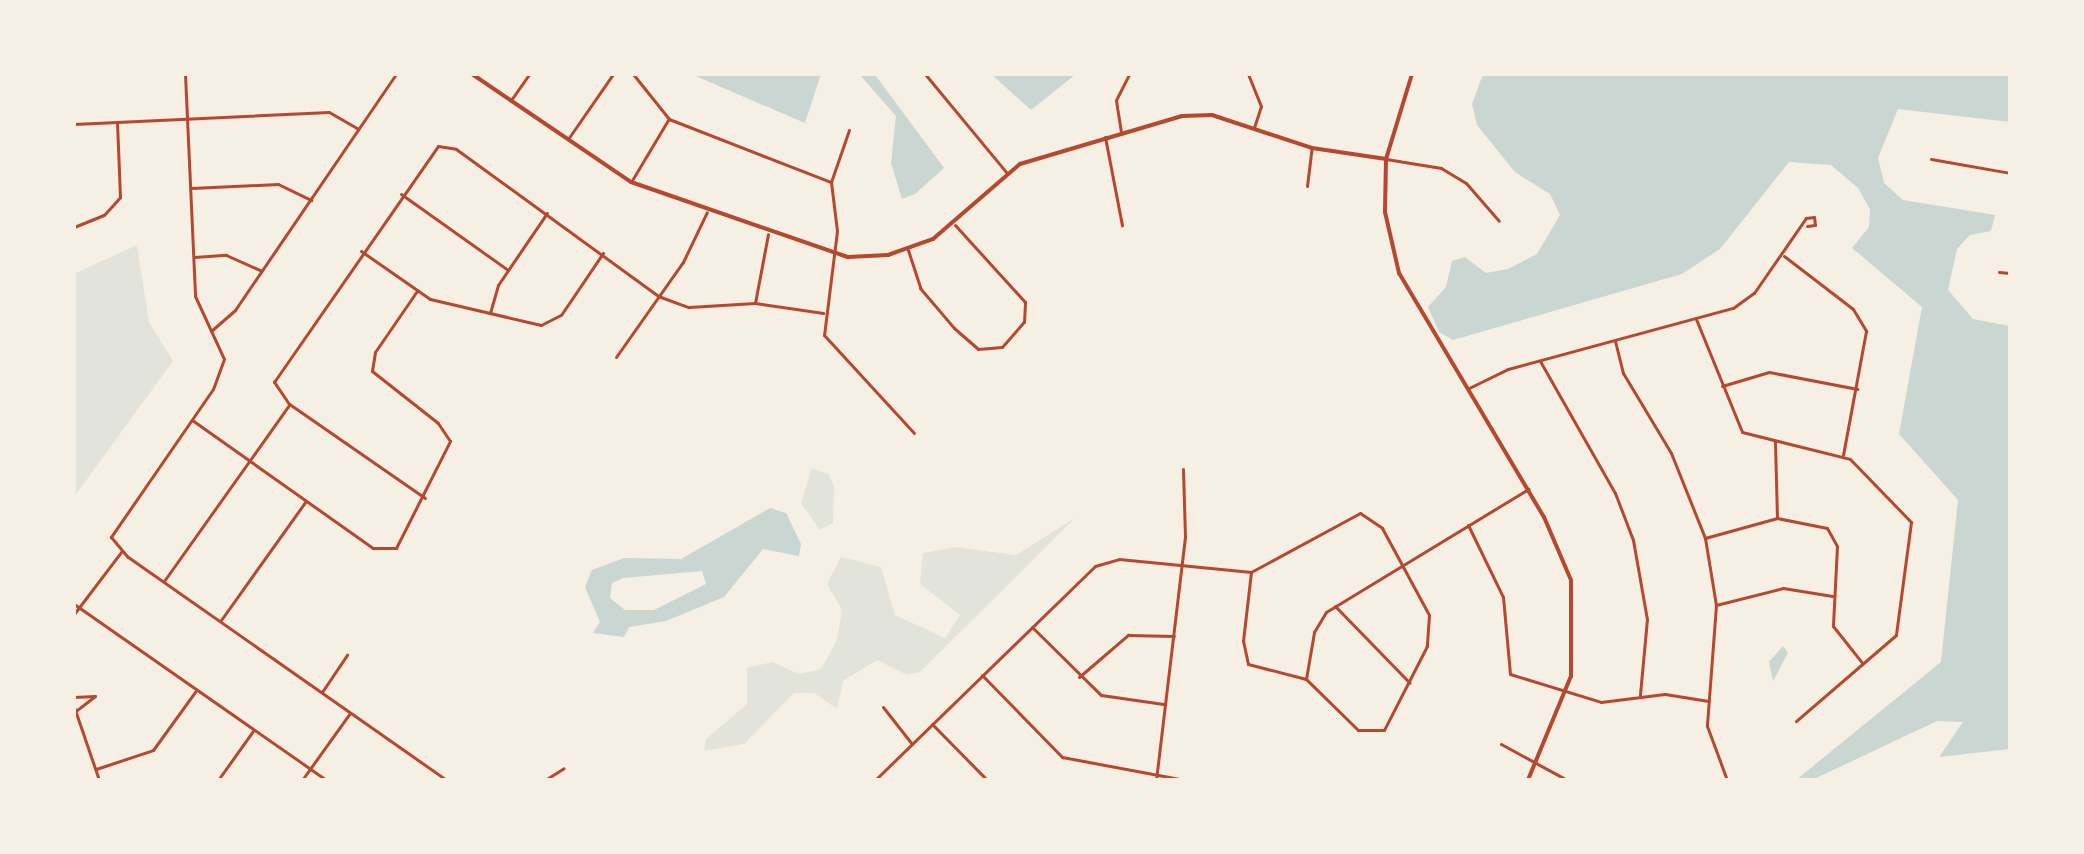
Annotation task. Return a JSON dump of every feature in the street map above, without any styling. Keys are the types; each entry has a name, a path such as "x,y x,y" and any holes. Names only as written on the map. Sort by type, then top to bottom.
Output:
{"street":[{"path":"185,74 195,296 224,359 221,375 111,537 121,552 447,780"},
{"path":"211,331 262,271 396,74"},
{"path":"472,74 631,182 768,234 834,255 908,250 955,225 1007,173 1105,137 1182,116 1254,127 1312,148 1441,168 1466,183 1499,221"},
{"path":"511,100 529,74"},
{"path":"568,139 613,74"},
{"path":"633,74 669,119 831,182"},
{"path":"925,74 1007,173"},
{"path":"1121,132 1116,100 1129,74"},
{"path":"1248,74 1261,106 1254,127"},
{"path":"1412,74 1386,159 1385,212 1399,273 1528,489 1571,580 1576,640 1567,693 1528,780"},
{"path":"74,124 329,112 359,129"},
{"path":"631,182 669,119"},
{"path":"74,227 104,215 120,197 117,123"},
{"path":"849,130 831,182 834,255 823,313 830,346 914,433"},
{"path":"1105,137 1122,225"},
{"path":"425,498 289,404 276,389 280,368 429,153 447,145 604,253 658,296 705,308 755,303 823,313"},
{"path":"1307,186 1312,148"},
{"path":"1931,159 2010,173"},
{"path":"191,188 278,184 311,200"},
{"path":"401,194 508,270"},
{"path":"616,357 658,296 707,212"},
{"path":"490,313 508,270 548,213"},
{"path":"908,250 920,288 954,328 978,349 1002,347 1024,322 1025,302 955,225"},
{"path":"1467,389 1540,361 1696,319 1744,302 1807,226"},
{"path":"755,303 768,234"},
{"path":"361,251 417,291 490,313 552,323 604,253"},
{"path":"194,257 226,255 262,271"},
{"path":"1784,256 1862,320 1857,389 1843,456"},
{"path":"1999,272 2010,273"},
{"path":"192,420 306,501 388,552 404,541 447,452 446,431 377,380 371,363 417,291"},
{"path":"1696,319 1742,432 1843,456 1911,522 1896,635 1865,665 1796,721"},
{"path":"1615,341 1623,373 1671,453 1705,538 1716,605 1708,701 1710,742 1727,780"},
{"path":"1540,361 1615,493 1633,540 1647,619 1640,695"},
{"path":"1722,386 1769,372 1857,389"},
{"path":"164,581 289,404"},
{"path":"1775,442 1777,518"},
{"path":"1156,780 1181,566 1183,469"},
{"path":"1306,679 1314,632 1335,606 1528,489"},
{"path":"221,620 306,501"},
{"path":"875,780 1032,627 1106,561 1251,572 1360,513 1374,519 1403,564 1429,615 1427,646 1392,723 1375,734 1358,730 1306,679 1248,664 1243,641 1251,572"},
{"path":"1705,538 1777,518 1816,522 1834,538 1833,626 1865,665"},
{"path":"1468,525 1503,597 1504,666 1520,679 1613,703 1640,695 1708,701"},
{"path":"74,614 121,552"},
{"path":"1716,605 1783,588 1832,596"},
{"path":"74,604 326,780"},
{"path":"1335,606 1410,683"},
{"path":"1032,627 1079,677 1101,695 1165,704"},
{"path":"1079,677 1128,635 1174,636"},
{"path":"322,692 347,655"},
{"path":"982,675 1062,757 1157,772 1185,780"},
{"path":"96,769 153,750 196,691"},
{"path":"74,697 95,696 75,709 99,780"},
{"path":"883,707 912,744"},
{"path":"302,780 350,713"},
{"path":"932,724 987,780"},
{"path":"218,780 253,731"},
{"path":"1501,744 1538,761 1567,780"},
{"path":"545,780 564,768"},
{"path":"882,773 889,780"},
{"path":"1888,780 1909,780"}],"shaded area":[{"path":"691,74 821,74 805,123"},
{"path":"859,74 876,76 944,168 915,194 902,199 891,163 896,116"},
{"path":"991,74 1076,74 1031,110"},
{"path":"1483,74 2010,74 2010,122 1898,109 1878,158 1884,183 1903,200 1995,215 1991,231 1970,235 1957,249 1948,290 1973,319 2010,326 2010,749 1939,757 1963,722 1937,721 1812,780 1796,780 1941,662 1958,500 1899,434 1922,307 1852,248 1869,227 1870,209 1858,188 1831,165 1789,162 1720,249 1682,274 1453,340 1439,332 1428,307 1446,287 1452,261 1465,257 1486,273 1508,269 1537,254 1560,215 1550,194 1515,172 1477,125 1472,104"},
{"path":"137,245 149,322 173,361 74,497 74,274"},
{"path":"812,468 828,474 834,486 833,523 820,530 801,503"},
{"path":"770,508 786,513 801,544 799,556 763,549 724,597 666,621 629,627 624,637 593,633 600,622 585,587 592,570 624,558 681,559","holes":["702,571 706,584 654,610 625,610 610,598 612,583 623,578"]},
{"path":"1075,518 920,672 907,675 877,660 843,681 837,709 814,693 794,693 744,744 704,751 706,739 747,704 747,668 772,662 799,674 821,669 837,640 842,610 827,584 841,557 881,567 895,615 945,638 960,615 920,584 923,553 955,547 1016,555"},
{"path":"1783,646 1788,653 1773,681 1769,662"}]}
